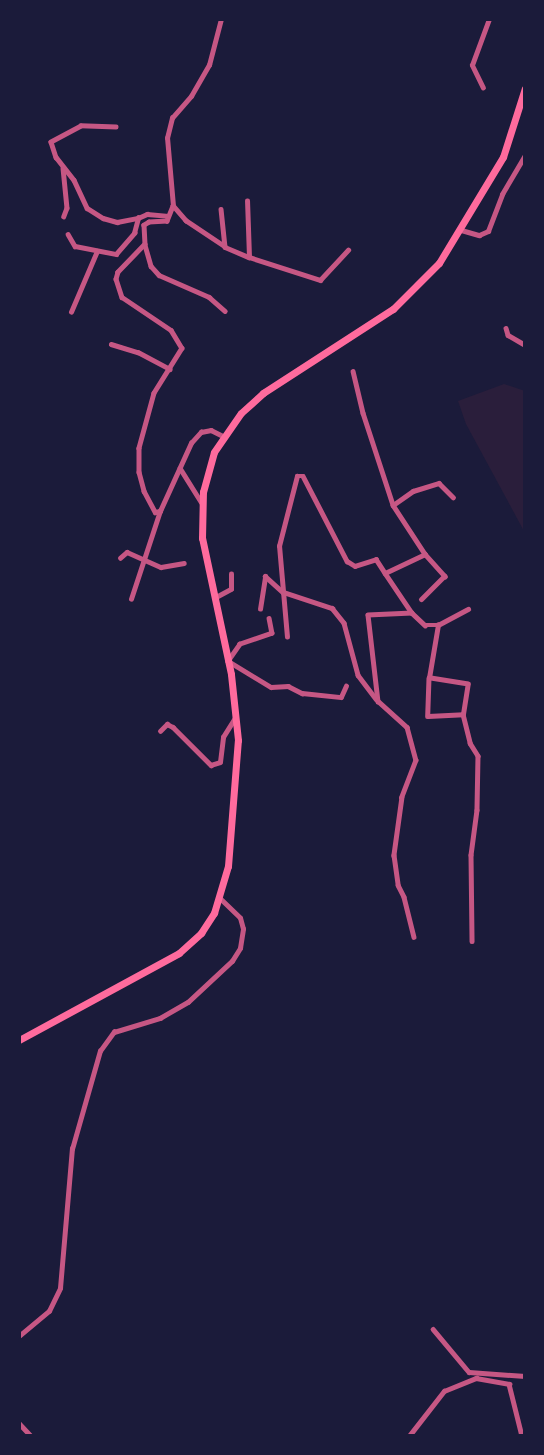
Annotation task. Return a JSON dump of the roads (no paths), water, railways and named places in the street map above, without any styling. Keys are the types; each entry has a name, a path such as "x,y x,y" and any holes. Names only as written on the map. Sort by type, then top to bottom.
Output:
{"main road":[{"path":"19,1040 179,953 201,933 220,899 228,866 235,790 237,714 202,538 202,503 208,469 223,436 262,393 393,309 439,263 503,158 525,88"}],"street":[{"path":"222,19 209,65 191,96 172,118 167,151 173,206 167,221 144,225 145,244 151,266 159,275 209,297 225,311"},
{"path":"483,88 472,65 489,19"},
{"path":"117,127 81,126 51,142 87,208 103,218 117,222 147,214 168,216"},
{"path":"461,230 479,235 488,231 502,194 525,155"},
{"path":"63,167 67,208 64,216"},
{"path":"247,201 249,257"},
{"path":"173,206 186,221 225,247 320,280 348,250"},
{"path":"221,209 225,247"},
{"path":"68,234 75,246 116,254 134,233 138,218"},
{"path":"145,244 118,272 117,287 122,297 178,338 182,348 154,393 139,448 139,472 144,491 156,512 160,511"},
{"path":"71,312 97,251"},
{"path":"506,328 508,335 525,345"},
{"path":"111,344 138,352 170,369"},
{"path":"353,370 363,413 393,505 425,554 445,576 422,599"},
{"path":"131,599 160,511 191,443 201,432 211,430 223,436"},
{"path":"180,467 202,503"},
{"path":"287,637 279,546 298,476 303,476 347,561 355,566 376,559 412,613 425,625 438,625 468,610"},
{"path":"393,505 413,491 439,482 453,497"},
{"path":"120,558 127,552 160,567 184,563"},
{"path":"385,573 425,554"},
{"path":"214,598 232,589 231,574"},
{"path":"260,609 265,576 283,593 332,608 344,623 358,676 377,701 407,727 416,760 402,797 394,855 398,884 414,937"},
{"path":"377,701 368,615 412,613"},
{"path":"269,618 272,633 240,644 228,661 271,687 288,686 302,693 341,697 346,686"},
{"path":"438,625 429,678 428,716 463,714"},
{"path":"429,678 468,684 463,714 470,743 478,756 477,810 471,855 472,941"},
{"path":"160,731 167,724 173,727 211,765 220,762 223,737 237,714"},
{"path":"19,1336 48,1311 60,1288 72,1149 100,1051 114,1032 160,1018 188,1002 232,961 240,948 243,929 240,918 220,899"},
{"path":"433,1329 469,1372 525,1376"},
{"path":"409,1436 444,1391 476,1378 509,1384 522,1436"},
{"path":"19,1423 31,1436"}]}
